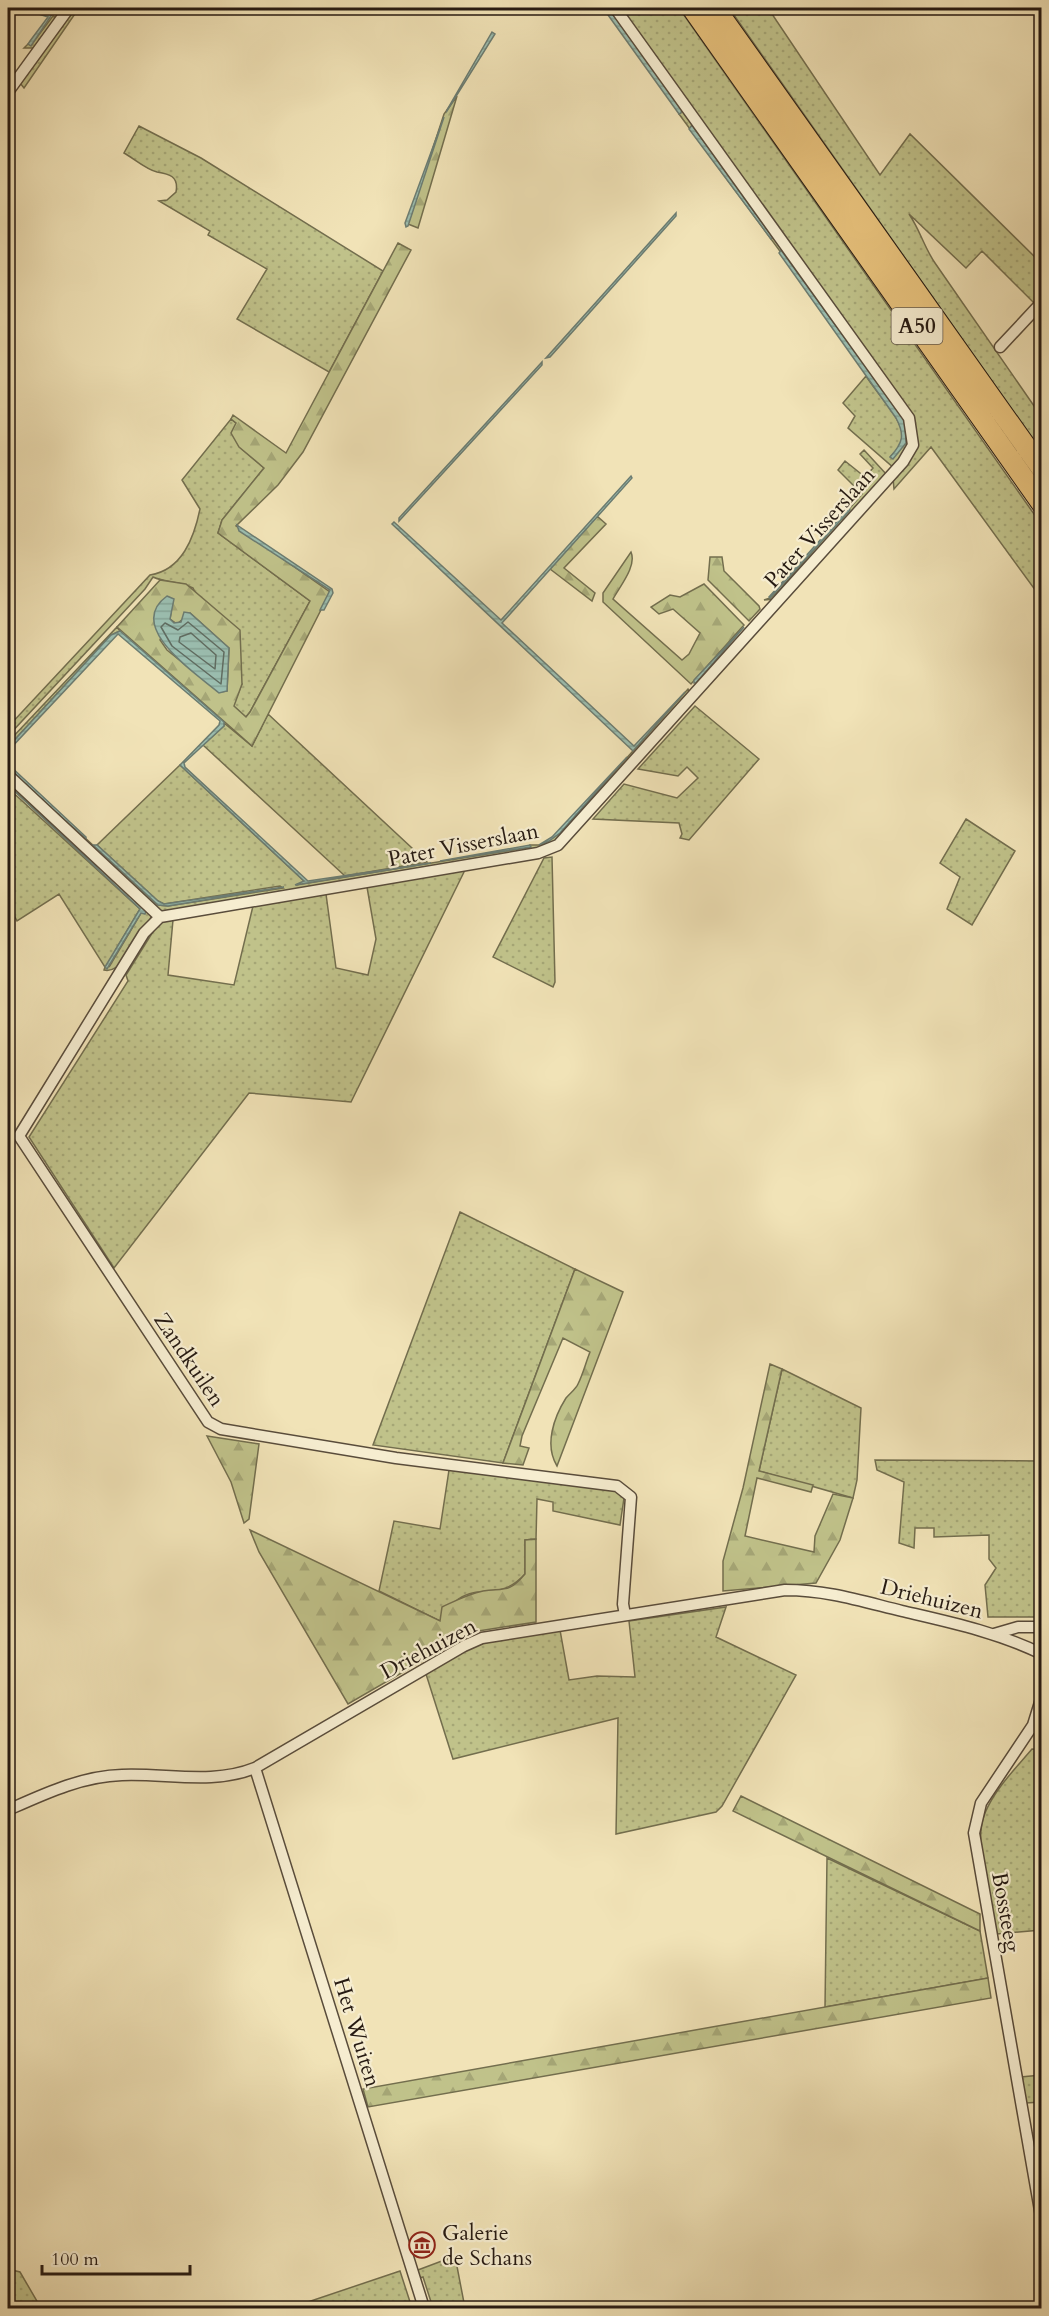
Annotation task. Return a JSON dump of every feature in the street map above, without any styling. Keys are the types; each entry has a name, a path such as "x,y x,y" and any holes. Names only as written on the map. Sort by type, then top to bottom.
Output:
{"highway":[{"name":"A50","path":"692,8 1041,504"},
{"name":"A50","path":"715,8 1041,469"}],"street":[{"path":"8,92 69,8"},
{"name":"Pater Visserslaan","path":"160,917 538,853 558,845 903,462 914,445 909,418 615,8"},
{"path":"1000,347 1041,302"},
{"path":"8,775 160,917"},
{"name":"Zandkuilen","path":"160,917 144,933 19,1136 200,1413 221,1429 396,1458 616,1486 631,1497 623,1604 625,1615"},
{"name":"Driehuizen","path":"8,1810 60,1788 96,1777 238,1775 255,1768 464,1646 498,1634 785,1590 818,1590 994,1634 1041,1654"},
{"name":"Driehuizen","path":"994,1634 1018,1627 1041,1627"},
{"name":"Bossteeg","path":"1041,1696 1033,1725 981,1803 975,1833 1041,2222"},
{"path":"1033,1725 1041,1734"},
{"name":"Het Wuiten","path":"255,1768 424,2308"}],"green space":[{"path":"74,8 79,8 24,88 20,83"},
{"path":"609,8 612,8 906,417 910,444 894,468 848,428 855,416 843,403 866,376 896,417 903,434 902,442 890,457 906,443 899,413 679,114 682,111"},
{"path":"619,8 679,8 1041,524 1041,598 931,447 894,489 893,478 917,440 913,418"},
{"path":"729,8 768,8 880,175 910,134 1041,263 1041,299 1036,305 982,251 966,268 909,214 935,263 1041,416 1041,451"},
{"path":"53,16 57,18 35,48 24,48 28,44 31,45"},
{"path":"457,96 418,228 408,224 444,114"},
{"path":"139,126 201,158 383,271 329,372 237,319 267,269 208,235 210,231 159,201 167,200 176,192 174,179 169,175 149,169 124,153"},
{"path":"398,243 411,250 303,452 278,485 236,526 330,592 252,746 117,627 160,580 186,584 240,630 242,684 234,706 246,717 310,601 218,533 222,520 264,468 239,447 231,433 236,423 231,419 233,415 286,453","holes":["171,613 170,619 177,624 190,613 229,648 227,691 219,692 167,650 160,640"]},
{"path":"231,419 236,423 239,446 264,468 222,520 218,533 310,601 250,712 246,717 233,706 242,684 193,588 153,577 145,589 8,736 8,727 150,575 170,567 185,551 200,509 182,480"},
{"path":"864,450 887,475 776,599 764,600 770,598 781,588 862,494 838,470 845,461 865,477 873,468 860,454"},
{"path":"597,516 606,524 564,568 595,593 592,601 550,569"},
{"path":"631,552 630,570 613,599 682,660 689,654 700,633 673,609 659,614 651,607 670,595 680,597 704,584 744,625 691,684 603,602 603,593"},
{"path":"710,557 722,557 724,571 759,606 760,609 749,621 708,580"},
{"path":"117,627 120,631 111,635 8,747 8,742"},
{"path":"688,689 690,693 566,834 546,848 169,912 160,911 8,773 8,767 158,905 168,906 283,888 280,886 164,904 97,845 180,765 305,882 296,885 530,847 530,845 542,845 560,833"},
{"path":"695,706 759,759 689,840 680,838 682,834 679,823 593,819 624,784 677,798 698,778 687,767 678,776 638,769"},
{"path":"268,714 427,862 345,876 203,745 224,726 224,723 252,746"},
{"path":"8,779 152,913 150,920 124,960 111,970 104,970 105,967 59,894 17,921 15,917 8,922 8,788 140,909 115,951 109,967 141,913 147,912 8,785"},
{"path":"966,819 1015,851 972,925 947,909 960,877 940,863"},
{"path":"552,857 555,982 553,987 493,957 544,858"},
{"path":"465,870 351,1102 249,1093 114,1268 29,1137 128,981 126,975 159,922 173,920 168,975 234,985 253,906 326,894 336,968 368,975 376,939 367,887"},
{"path":"460,1212 575,1269 503,1463 373,1445"},
{"path":"575,1269 623,1292 557,1466 551,1449 554,1422 566,1398 577,1386 590,1352 563,1338 522,1436 520,1446 529,1448 523,1465 503,1463"},
{"path":"770,1364 782,1369 759,1471 813,1485 811,1492 757,1478 745,1536 814,1552 815,1536 833,1494 853,1498 840,1540 816,1583 723,1591 723,1561 743,1488"},
{"path":"782,1369 861,1408 857,1480 853,1498 759,1471"},
{"path":"207,1436 259,1444 249,1519 244,1523 231,1482"},
{"path":"875,1460 1041,1461 1041,1617 988,1617 985,1585 996,1568 989,1559 989,1535 934,1537 934,1528 915,1528 914,1548 899,1543 904,1482 877,1470"},
{"path":"449,1470 618,1491 624,1498 620,1525 553,1511 553,1502 537,1499 536,1539 525,1540 525,1574 506,1588 463,1596 453,1604 440,1621 379,1591 394,1521 440,1529"},
{"path":"250,1530 440,1621 442,1607 472,1594 506,1588 515,1584 525,1574 525,1540 536,1539 536,1622 472,1632 348,1704 259,1552"},
{"path":"726,1607 716,1637 796,1675 722,1806 716,1812 616,1834 618,1718 453,1759 426,1674 465,1650 484,1643 560,1630 569,1680 597,1676 635,1677 629,1621"},
{"path":"1032,1749 1041,1750 1041,1807 1037,1811 1042,1816 1041,1930 997,1934 984,1873 982,1826 985,1813 994,1796"},
{"path":"741,1796 980,1914 980,1931 733,1811"},
{"path":"827,1858 980,1931 988,1978 825,2007"},
{"path":"988,1978 991,1998 368,2107 363,2089"},
{"path":"1041,2075 1041,2102 1026,2103 1021,2077"},
{"path":"455,2256 465,2308 433,2308 423,2277 413,2280 410,2273"},
{"path":"8,2269 20,2272 41,2308 8,2308"},
{"path":"400,2271 412,2308 290,2308"}],"water":[{"path":"20,8 37,8 53,13 31,46 28,44 48,17"},
{"path":"603,8 609,8 682,109 681,113 679,114"},
{"path":"492,32 495,34 447,111 447,110"},
{"path":"444,117 408,226 406,227 405,223"},
{"path":"692,125 773,237 771,239 689,129"},
{"path":"676,213 676,216 550,357 546,358"},
{"path":"781,250 905,421 906,443 893,459 890,457 901,439 901,429 896,418 779,253"},
{"path":"542,362 542,365 399,521 399,518"},
{"path":"631,476 632,478 502,623 634,746 685,692 633,751 392,524 394,522 501,620"},
{"path":"849,508 850,510 770,598 769,597"},
{"path":"237,525 332,589 333,593 324,610 320,610 330,590 239,531"},
{"path":"167,596 174,599 170,619 174,623 181,622 184,612 190,613 229,648 227,691 219,693 182,662 159,635 154,622 156,608"},
{"path":"744,627 696,683 694,683 694,680"},
{"path":"120,631 224,722 224,726 184,763 185,767 308,881 431,863 295,885 304,881 180,765 219,725 220,721 118,634 8,751 8,747 111,635"},
{"path":"627,757 560,833 539,845 552,837"},
{"path":"8,764 86,837 86,839 21,781"},
{"path":"8,785 146,911 145,914 141,913 107,969 105,967 140,909"},
{"path":"93,845 97,845 164,904 284,887 168,906 158,905"},
{"path":"530,845 531,847 440,861"}],"place":[{"name":"Galerie de Schans","path":"422,2245"}]}
